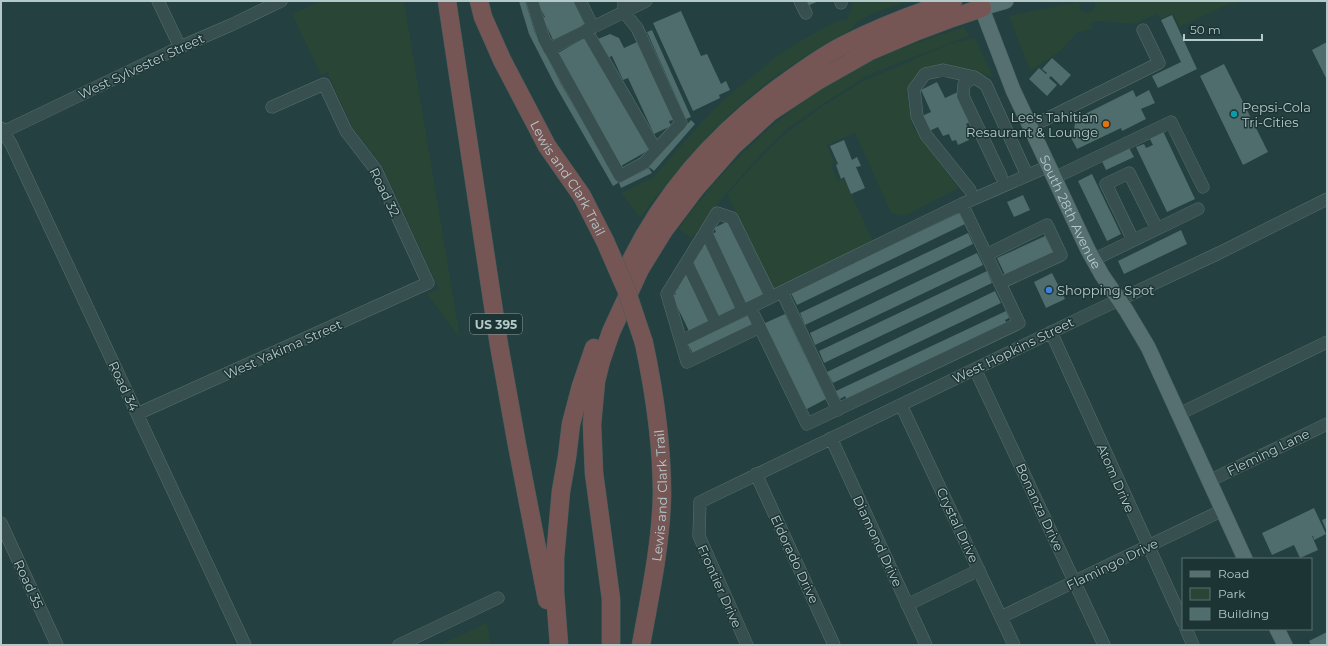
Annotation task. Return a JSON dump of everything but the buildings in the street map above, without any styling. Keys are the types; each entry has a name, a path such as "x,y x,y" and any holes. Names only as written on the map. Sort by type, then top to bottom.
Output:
{"highway":[{"name":"US 395","path":"447,1 499,345 518,453 557,645"},
{"name":"Lewis and Clark Trail","path":"479,1 483,17 502,60 547,146 582,196 605,241 626,289 644,343 656,401 662,496 656,558 642,645"},
{"path":"490,1 499,31 502,60"},
{"path":"557,645 555,558 571,424 581,386 602,326 631,260 652,221 688,173 724,134 761,100 808,67 843,46 898,21 953,1"},
{"path":"611,645 611,599 594,473 592,424 596,381 601,361 611,332 640,269 664,230 695,189 733,146 770,112 817,81 870,51 980,5"}],"main road":[{"path":"980,5 1006,1"},
{"name":"South 28th Avenue","path":"980,5 1002,62 1030,127 1093,260 1148,347 1245,558"},
{"path":"1278,630 1285,645"}],"street":[{"path":"158,1 180,47"},
{"name":"West Sylvester Street","path":"2,131 281,1"},
{"path":"532,1 544,39 620,176 644,163 681,123 637,28 624,6"},
{"path":"580,1 590,28 656,150"},
{"path":"549,48 590,28 624,6 646,1"},
{"path":"800,1 806,14"},
{"path":"1030,127 1159,63 1143,30"},
{"path":"970,190 926,135 917,116 914,89 925,74 943,70 974,77 986,85 1027,175"},
{"path":"974,77 964,84 962,96 1001,176"},
{"name":"Road 32","path":"272,107 324,84 346,131 376,170 428,283"},
{"path":"681,341 962,204 1027,175 1052,172 1171,122 1203,187"},
{"name":"Road 34","path":"2,131 11,144 245,645"},
{"path":"1133,240 1106,184 1129,173 1157,229"},
{"path":"706,232 747,309 760,327 808,424 1019,323 962,204"},
{"name":"West Hopkins Street","path":"700,502 1050,332 1326,204"},
{"path":"1093,260 1198,209"},
{"path":"760,327 687,362 667,294 718,213 732,218 776,295 838,410"},
{"path":"986,255 1047,225 1061,255 1000,284"},
{"path":"687,263 716,324"},
{"name":"West Yakima Street","path":"137,414 428,283"},
{"name":"Atom Drive","path":"1050,332 1182,620"},
{"path":"1179,414 1327,342"},
{"name":"Bonanza Drive","path":"975,369 1104,645"},
{"name":"Crystal Drive","path":"901,405 1014,645"},
{"name":"Fleming Lane","path":"1210,481 1327,424"},
{"name":"Diamond Drive","path":"831,438 926,645"},
{"name":"Eldorado Drive","path":"756,474 834,645"},
{"name":"Frontier Drive","path":"700,502 698,536 746,645"},
{"name":"Flamingo Drive","path":"1001,617 1223,510"},
{"name":"Road 35","path":"1,523 57,645"},
{"path":"908,605 979,570"},
{"path":"399,645 418,641 498,598"},
{"path":"1186,630 1194,645"}],"green space":[{"path":"321,1 404,1 460,338 427,294 439,289 380,162 353,129 327,72 321,75 292,14"},
{"path":"853,1 909,1 866,17 855,24 852,29 799,60 762,87 705,139 640,218 621,193 652,178 711,112 776,57 797,43 837,21 847,20"},
{"path":"1095,1 1239,2 1227,5 1179,27 1173,13 1160,19 1157,13 1135,24 1092,22 1092,29 1078,32 1062,50 1030,71 1009,16 1079,2 1080,10 1086,13 1092,11 1095,7"},
{"path":"964,27 969,36 867,76 821,105 787,129 766,149 727,192 692,238 678,229 699,201 746,150 772,126 799,105 828,85 889,53 917,42"},
{"path":"975,38 993,77 944,65 930,68 914,78 908,99 913,127 959,188 905,216 891,213 855,133 827,145 835,163 831,165 838,181 844,179 874,243 772,291 727,194 769,149 789,131 823,106 861,82 950,44"},
{"path":"487,623 491,645 440,645 441,644"}],"place":[{"name":"Pepsi-Cola Tri-Cities","path":"1234,114"},
{"name":"Lee's Tahitian Resaurant & Lounge","path":"1106,124"},
{"name":"Shopping Spot","path":"1049,290"}]}
